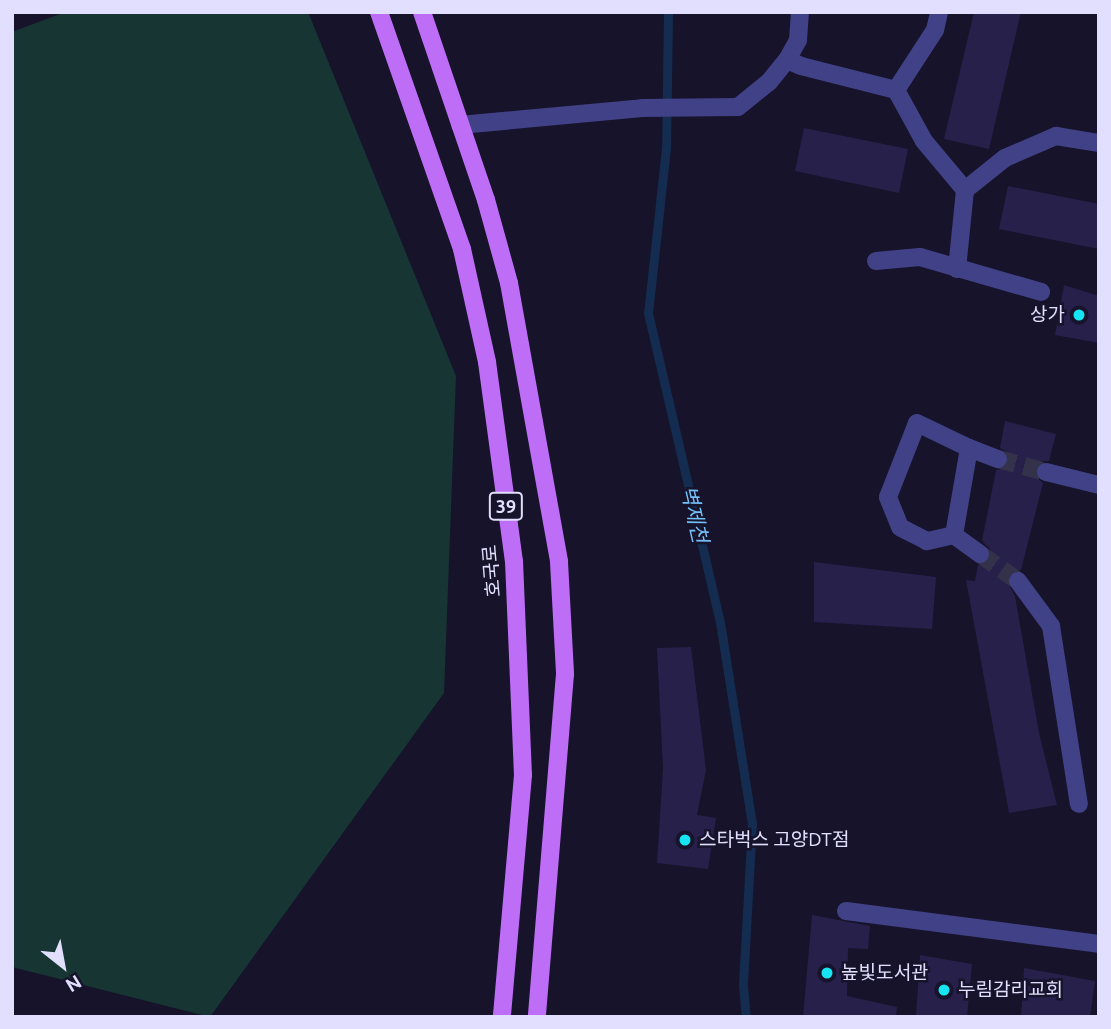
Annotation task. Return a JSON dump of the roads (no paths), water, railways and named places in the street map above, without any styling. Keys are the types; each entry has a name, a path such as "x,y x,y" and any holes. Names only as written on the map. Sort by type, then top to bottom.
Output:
{"main road":[{"name":"호국로","path":"379,12 461,249 487,362 514,561 523,775 502,1017"},
{"name":"39","path":"422,12 486,200 509,283 559,562 565,674 537,1017"}],"street":[{"path":"460,125 642,108 738,107 769,82 787,60 798,40 800,12"},
{"path":"896,90 935,30 939,12"},
{"path":"787,60 896,90 923,141 965,190"},
{"path":"957,269 965,190 1005,158 1055,136 1099,144"},
{"path":"876,261 920,257 1041,292"},
{"path":"980,554 954,535 927,541 900,527 888,497 917,423 998,459"},
{"path":"954,535 969,448"},
{"path":"1046,472 1099,485"},
{"path":"1018,581 1051,626 1079,804"},
{"path":"846,911 1099,944"}],"waterway":[{"name":"벽제천","path":"668,12 666,148 648,313 720,622 752,823 743,985 746,1017"}],"tunnel":[{"path":"998,459 1046,472"},
{"path":"980,554 1018,581"}],"place":[{"name":"상가","path":"1079,315"},
{"name":"스타벅스 고양DT점","path":"685,840"},
{"name":"높빛도서관","path":"827,973"},
{"name":"누림감리교회","path":"944,990"}]}
